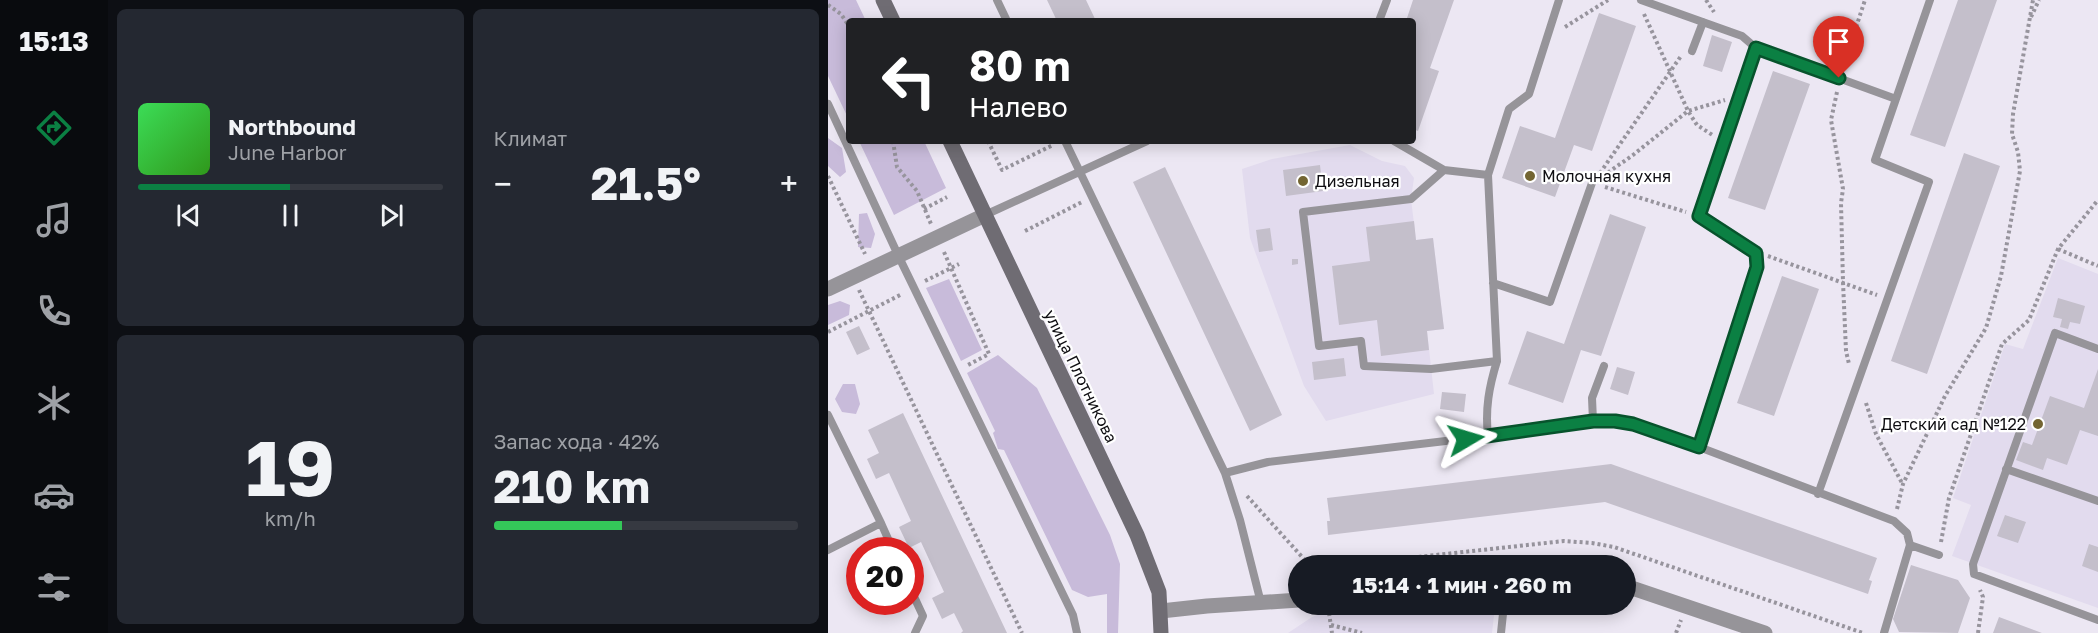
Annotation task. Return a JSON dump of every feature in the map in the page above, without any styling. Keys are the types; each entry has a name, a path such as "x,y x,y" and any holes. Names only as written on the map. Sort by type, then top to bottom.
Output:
{"main road":[{"path":"883,0 891,18"},
{"name":"улица Плотникова","path":"951,144 1137,535 1159,592 1161,633"}],"street":[{"path":"828,289 985,215"},
{"path":"1636,589 1765,633"},
{"path":"1161,611 1288,601"}],"lane":[{"path":"997,0 1006,18"},
{"path":"1380,18 1387,0"},
{"path":"1488,436 1485,415 1488,389 1497,361 1488,175 1509,109 1529,94 1559,0"},
{"path":"1641,0 1742,36 1756,48 1896,99"},
{"path":"1818,494 1929,182 1875,160 1930,0"},
{"path":"1692,51 1703,22"},
{"path":"1699,447 1757,267 1756,253 1699,216 1756,48"},
{"path":"828,104 846,143"},
{"path":"847,144 1073,615 1077,633"},
{"path":"1065,144 1093,196 1225,473 1240,520 1261,603"},
{"path":"985,215 1141,144"},
{"path":"1399,144 1444,171 1488,175"},
{"path":"1444,171 1411,199 1303,212 1319,346 1361,341 1364,366 1431,369 1497,361"},
{"path":"1493,282 1550,302 1592,183"},
{"path":"2098,349 2055,333 1973,564 1974,574 2098,620"},
{"path":"1593,421 1592,399 1604,366"},
{"path":"828,415 887,537"},
{"path":"1225,473 1268,462 1593,421 1633,424 1894,522 1906,533 1910,546 1884,633"},
{"path":"2006,469 2098,501"},
{"path":"828,550 881,523"},
{"path":"1910,546 1939,555"},
{"path":"915,633 923,615"},
{"path":"1501,633 1503,615"}],"path":[{"path":"1546,39 1608,0"},
{"path":"1865,0 1839,78 1831,120 1843,189 1841,203 1846,351 1854,388 1865,401 1876,434 1903,484"},
{"path":"1894,522 1903,484 1945,396 1986,328 2001,276 2020,171 2018,152 2012,134 2013,114 2033,0"},
{"path":"2029,23 2039,0"},
{"path":"828,5 842,14 846,21"},
{"path":"1642,10 1688,111 1697,125 1724,143"},
{"path":"1592,183 1679,57 1692,51"},
{"path":"1592,183 1633,155 1688,111 1741,94"},
{"path":"892,144 897,167 917,191 931,223"},
{"path":"989,144 1002,170 1057,144"},
{"path":"828,176 871,267"},
{"path":"1592,183 1699,216"},
{"path":"1025,231 1093,196"},
{"path":"924,209 947,197"},
{"path":"1939,555 1949,498 2001,344 2029,320 2058,249 2098,200"},
{"path":"2058,249 2098,266"},
{"path":"1756,253 1887,299"},
{"path":"828,332 959,264"},
{"path":"951,268 989,354 955,372"},
{"path":"852,276 1022,633"},
{"path":"1245,494 1300,555"},
{"path":"1436,555 1564,541 1614,547 1863,633"},
{"path":"1974,574 1983,597 1978,633"},
{"path":"1329,615 1332,633"},
{"path":"1331,625 1362,633"}],"shaded area":[{"path":"828,0 856,0 865,18 846,18 846,114 828,76"},
{"path":"828,138 842,148 846,172 840,177 828,166"},
{"path":"860,144 925,144 946,188 894,215"},
{"path":"1350,145 1382,161 1405,166 1414,178 1411,199 1416,240 1433,238 1444,329 1427,331 1434,394 1326,421 1304,386 1250,238 1242,169 1272,159"},
{"path":"867,213 875,234 871,248 858,247 859,214"},
{"name":"Детский сад №122","path":"2058,258 2098,274 2098,608 1952,556 1971,505 1953,498 2005,344 2023,349"},
{"path":"949,279 982,350 961,361 926,288"},
{"path":"840,301 850,305 849,315 828,325 828,305"},
{"path":"998,355 1037,388 1110,535 1120,564 1118,633 1107,633 1107,594 1088,597 1072,590 1004,450 998,449 993,433 995,431 967,373"},
{"path":"843,384 855,384 860,404 856,414 842,412 835,399"},
{"path":"1317,615 1494,615 1492,633 1288,633"}],"building":[{"path":"1047,0 1086,0 1095,18 1056,18"},
{"path":"1413,0 1454,0 1430,68 1439,71 1418,131 1416,130 1416,18 1407,18"},
{"path":"1958,0 1997,0 1945,147 1910,135"},
{"path":"1599,13 1636,26 1592,151 1574,145 1555,197 1502,178 1520,126 1555,138"},
{"path":"1712,35 1732,42 1722,72 1703,66"},
{"path":"1773,71 1810,84 1765,210 1728,198"},
{"path":"1964,153 2000,166 1927,374 1891,361"},
{"name":"Дизельная","path":"1320,165 1323,191 1286,196 1283,170"},
{"path":"1165,167 1282,415 1250,431 1133,182"},
{"path":"1610,214 1646,227 1601,356 1581,350 1563,403 1508,384 1527,331 1564,344"},
{"path":"1414,221 1416,240 1433,238 1444,329 1427,331 1429,350 1381,356 1377,320 1339,325 1332,266 1370,261 1366,227"},
{"path":"1270,228 1273,250 1259,252 1256,230"},
{"path":"1292,259 1298,259 1298,264 1292,265"},
{"path":"1782,276 1819,289 1774,416 1737,403"},
{"path":"2058,298 2085,306 2080,324 2070,322 2068,329 2060,327 2062,319 2053,317"},
{"path":"859,326 870,349 857,355 846,332"},
{"path":"1344,358 1346,376 1314,380 1312,362"},
{"path":"1617,367 1635,372 1628,395 1610,389"},
{"path":"2098,369 2098,436 2080,430 2067,465 2047,458 2043,470 2016,460 2023,442 2032,445 2050,396 2084,408"},
{"path":"1442,392 1466,394 1464,412 1440,409"},
{"path":"903,413 1007,633 961,633 963,631 954,613 942,619 932,598 944,592 924,549 924,537 904,537 899,527 911,521 889,473 876,479 867,459 879,453 868,430"},
{"path":"1611,464 1877,558 1869,580 1872,581 1868,594 1605,502 1328,535 1327,521 1330,521 1327,498"},
{"path":"2005,515 2026,522 2018,543 1997,536"},
{"path":"2089,544 2098,547 2098,572 2082,566"},
{"path":"1911,565 1958,580 1970,598 1958,633 1899,632 1893,619"},
{"path":"1999,617 2042,633 1993,633"}],"place":[{"name":"Молочная кухня","path":"1530,176"},
{"name":"Дизельная","path":"1303,181"},
{"name":"Детский сад №122","path":"2038,424"}],"route":[{"path":"1466,439 1593,421 1615,421 1633,424 1699,447 1757,267 1756,253 1699,216 1756,48 1839,78"}]}
